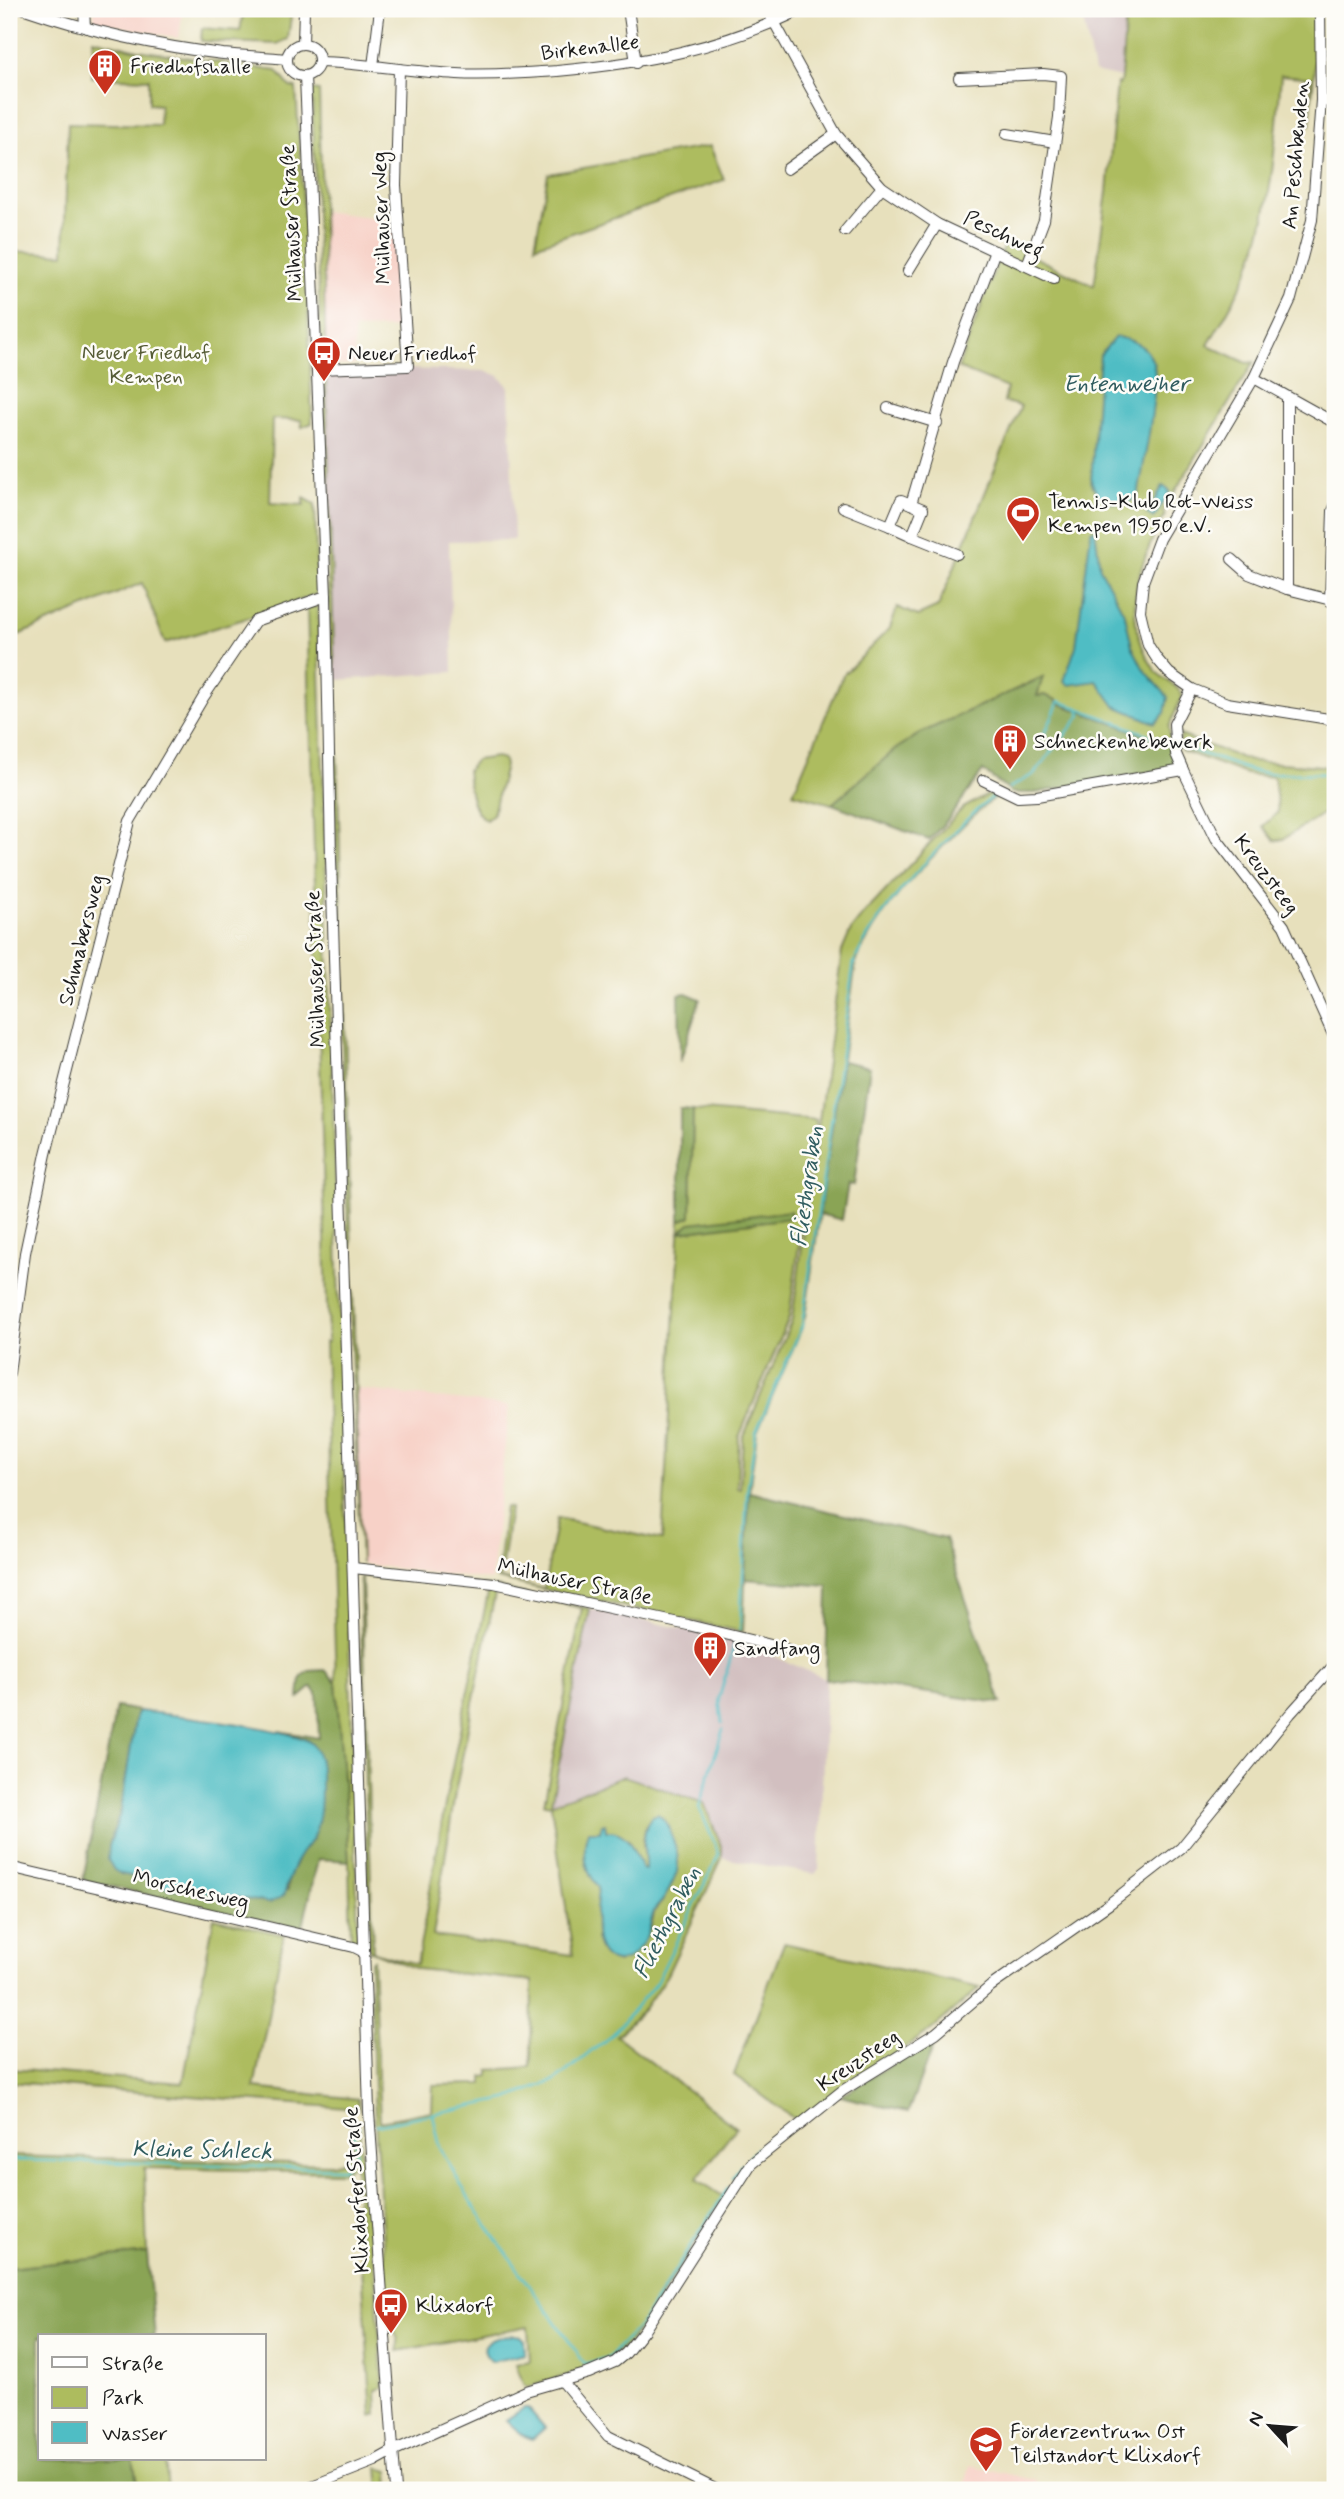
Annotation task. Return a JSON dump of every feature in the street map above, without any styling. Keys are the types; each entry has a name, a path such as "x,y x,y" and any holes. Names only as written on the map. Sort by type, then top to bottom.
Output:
{"street":[{"path":"24,9 148,42 192,50 287,59"},
{"path":"84,9 85,27"},
{"path":"303,44 304,9"},
{"path":"373,66 380,9"},
{"path":"628,9 636,62"},
{"name":"Peschweg","path":"767,9 836,134 882,187 937,224 1054,279"},
{"name":"Birkenallee","path":"319,62 459,74 527,73 636,62 709,46 774,23 803,9"},
{"name":"An Peschbenden","path":"1320,9 1321,100 1312,220 1291,299 1254,378 1159,539 1143,582 1140,611 1148,645 1157,659 1169,673 1192,689 1227,703 1335,720"},
{"path":"303,44 317,51 319,62 314,72 304,76 291,72 287,59 290,50 303,44"},
{"name":"Mülhauser Weg","path":"317,369 408,366 396,185 399,69"},
{"path":"959,78 1043,74 1061,76 1044,220 1027,265"},
{"name":"Mülhauser Straße","path":"304,76 326,596 362,1887"},
{"path":"1321,100 1335,103"},
{"path":"787,169 836,134"},
{"path":"1007,134 1055,142"},
{"path":"845,231 882,187"},
{"name":"Peschweg","path":"908,271 937,224"},
{"path":"911,504 953,362 995,251"},
{"path":"1254,378 1335,423"},
{"path":"1287,397 1287,589"},
{"path":"888,408 937,423"},
{"path":"890,526 901,500 923,509 912,536"},
{"path":"1232,559 1249,574 1287,589 1333,601 1335,506"},
{"path":"843,507 957,554"},
{"name":"Schmabersweg","path":"9,1373 25,1253 46,1154 131,821 203,698 255,621 326,596"},
{"name":"Kreuzsteeg","path":"1192,689 1174,724 1176,754 1182,770 1216,838 1284,926 1335,1040"},
{"path":"983,780 1018,797 1182,770"},
{"name":"Mülhauser Straße","path":"353,1568 494,1583 787,1649"},
{"name":"Kreuzsteeg","path":"302,2490 375,2461 526,2391 615,2362 645,2329 751,2164 842,2091 936,2033 991,1986 1109,1904 1181,1848 1290,1714 1335,1664"},
{"name":"Morschesweg","path":"9,1867 354,1947 364,1952"},
{"name":"Klixdorfer Straße","path":"362,1887 369,2112 396,2490"},
{"path":"562,2381 608,2435 717,2490"}],"shaded area":[{"path":"98,9 183,9 179,38 94,21 94,12"},
{"path":"1126,12 1121,78 1094,72 1083,19"},
{"path":"322,211 394,220 403,328 354,329 354,365 326,365"},
{"path":"326,370 487,371 499,376 509,387 514,540 449,541 453,672 336,680"},
{"path":"356,1389 509,1406 491,1580 361,1564"},
{"path":"590,1609 740,1641 826,1679 819,1870 815,1874 722,1858 722,1848 551,1805"},
{"name":"Förderzentrum Ost Teilstandort Klixdorf","path":"970,2465 1038,2481 1036,2490 964,2490"}],"green space":[{"path":"244,9 292,9 288,39 277,44 201,41 202,28 240,31"},
{"path":"1121,9 1314,9 1316,45 1310,126 1311,78 1281,75 1273,164 1261,230 1246,276 1208,345 1247,363 1254,362 1163,511 1165,515 1147,553 1136,592 1137,631 1144,650 1155,670 1177,688 1182,696 1169,727 1170,744 1056,703 1057,700 1044,695 1037,697 1042,677 921,733 896,749 832,804 793,793 843,675 890,628 897,607 918,616 938,607 1021,406 1004,402 1007,388 958,368 1005,243 1094,286 1107,192 1117,83 1120,84 1121,78 1126,13 1121,13"},
{"path":"1329,9 1333,9 1330,39 1333,43 1330,79 1327,84"},
{"name":"Neuer Friedhof Kempen","path":"93,39 138,50 277,71 290,87 296,88 312,423 302,427 301,420 272,419 270,503 304,505 304,498 315,504 317,594 165,643 142,583 9,639 9,251 64,254 68,123 159,125 160,105 149,104 149,79 92,77"},
{"path":"312,90 319,91 326,365 321,360"},
{"path":"710,146 724,180 535,246 548,174"},
{"path":"326,378 361,1564 352,1368 322,384"},
{"path":"318,606 358,1938 351,1941 349,1861 336,1682 325,1342 328,1342 307,607"},
{"path":"1043,677 1037,696 1044,695 1057,700 1057,703 1170,744 1176,763 1173,768 1035,793 1012,793 983,771 949,818 929,840 832,804 896,749 921,733"},
{"path":"1180,735 1250,761 1335,767 1335,806 1283,839 1275,841 1263,826 1278,812 1274,777 1246,774 1181,750"},
{"path":"497,757 504,761 505,766 493,814 486,820 473,804 467,770 476,760"},
{"path":"997,790 1002,793 968,820 910,881 885,911 856,962 805,1317 757,1432 749,1492 743,1632 497,1579 505,1507 510,1508 500,1579 544,1589 557,1518 662,1540 680,1221 691,1216 693,1109 816,1120 789,1318 739,1437 737,1488 740,1489 743,1438 792,1320 842,951 851,930 863,915 963,808","holes":["790,1211 791,1218 681,1231"]},
{"path":"686,993 700,999 680,1062 679,994"},
{"path":"842,1061 870,1067 854,1185 848,1184 842,1220 819,1214"},
{"path":"680,1108 693,1109 691,1216 680,1221"},
{"path":"790,1211 791,1218 680,1232 690,1223"},
{"path":"749,1492 945,1539 1001,1703 826,1679 828,1586 745,1579"},
{"path":"369,1573 496,1587 590,1609 551,1804 624,1776 704,1803 722,1848 722,1858 667,1975 644,2009 617,2036 736,2128 697,2179 724,2197 642,2327 626,2346 598,2366 528,2387 524,2386 516,2364 530,2361 528,2326 398,2351 398,2340 388,2315 375,2121 370,1963 373,1960 380,2121 432,2111 433,2085 483,2084 483,2077 489,2076 489,2070 531,2067 532,1981 417,1969 376,1953 417,1964 447,1793 489,1588 363,1576","holes":["496,1589 582,1608 544,1804 551,1805 573,1955 433,1936 455,1793","602,1824 605,1825 606,1832 628,1839 642,1869 646,1870 643,1842 646,1824 665,1898 655,1910 650,1930 618,1963 603,1954 596,1937"]},
{"path":"362,1577 373,1952 369,1950"},
{"path":"325,1670 336,1682 349,1861 318,1859 302,1930 83,1880 116,1707 139,1711 136,1715 121,1810 109,1846 121,1874 159,1882 168,1889 288,1890 289,1876 300,1854 313,1838 320,1760 307,1740 279,1731 319,1738 317,1693 312,1687 299,1698 301,1678 309,1671"},
{"path":"214,1918 284,1935 254,2088 358,2099 359,2109 9,2082 9,2069 183,2083"},
{"path":"784,1943 980,1988 931,2030 796,2120 734,2075"},
{"path":"936,2038 908,2112 840,2096"},
{"path":"359,2121 361,2155 367,2156 383,2388 376,2390 377,2414 372,2416 355,2163 342,2172 144,2168 147,2253 9,2268 9,2156 332,2164 346,2160 352,2149 351,2125"},
{"path":"147,2253 155,2334 38,2334 38,2460 133,2460 138,2490 9,2490 9,2268"},
{"path":"133,2460 165,2460 168,2490 138,2490"},
{"path":"378,2468 389,2471 390,2490 380,2490"}],"water":[{"name":"Entenweiher","path":"1115,337 1133,341 1143,347 1153,362 1155,372 1153,406 1138,496 1129,502 1118,503 1098,497 1091,481 1100,355"},
{"path":"1163,486 1170,491 1154,518 1147,514"},
{"path":"1095,529 1100,568 1125,615 1132,646 1143,668 1168,697 1165,713 1155,723 1115,706 1097,681 1069,685 1064,681 1076,646 1091,531"},
{"path":"139,1711 259,1727 303,1739 313,1745 321,1767 319,1819 312,1838 295,1863 284,1893 279,1898 269,1903 185,1888 168,1889 159,1882 114,1870 108,1860 109,1846 121,1810 136,1715"},
{"path":"658,1814 667,1824 675,1846 678,1867 674,1881 655,1909 642,1944 627,1959 612,1961 604,1956 597,1939 598,1887 590,1875 586,1860 588,1831 600,1831 602,1824 605,1824 606,1831 620,1834 630,1843 642,1869 645,1870 646,1829 652,1816"},
{"path":"514,2335 524,2340 525,2354 491,2362 484,2349 486,2344"},
{"path":"528,2408 545,2428 532,2439 522,2435 506,2420"}],"waterway":[{"path":"1042,740 1059,701 1078,708"},
{"name":"Fliethgraben","path":"1009,788 1034,774 1081,715 1078,708 1168,742"},
{"name":"Fliethgraben","path":"1183,747 1249,770 1267,773 1335,774"},
{"name":"Fliethgraben","path":"740,1630 747,1493 756,1432 802,1326 854,962 872,929 907,883 965,821 999,793"},
{"name":"Fliethgraben","path":"722,1723 719,1699 735,1642"},
{"name":"Fliethgraben","path":"376,2125 507,2099 556,2080 613,2034 656,1983 719,1854 699,1807 723,1729"},
{"path":"433,2114 440,2148 472,2204 585,2364 609,2357 640,2325 728,2188"},
{"name":"Kleine Schleck","path":"9,2160 343,2168 356,2153 354,2128 359,2127"},
{"path":"749,2157 757,2148"},
{"path":"733,2178 742,2164"}],"place":[{"name":"Friedhofshalle","path":"105,96"},
{"name":"Neuer Friedhof","path":"324,383"},
{"name":"Tennis-Klub Rot-Weiss Kempen 1950 e.V.","path":"1023,543"},
{"name":"Schneckenhebewerk","path":"1010,771"},
{"name":"Sandfang","path":"710,1678"},
{"name":"Klixdorf","path":"391,2335"},
{"name":"Förderzentrum Ost Teilstandort Klixdorf","path":"986,2473"}]}
